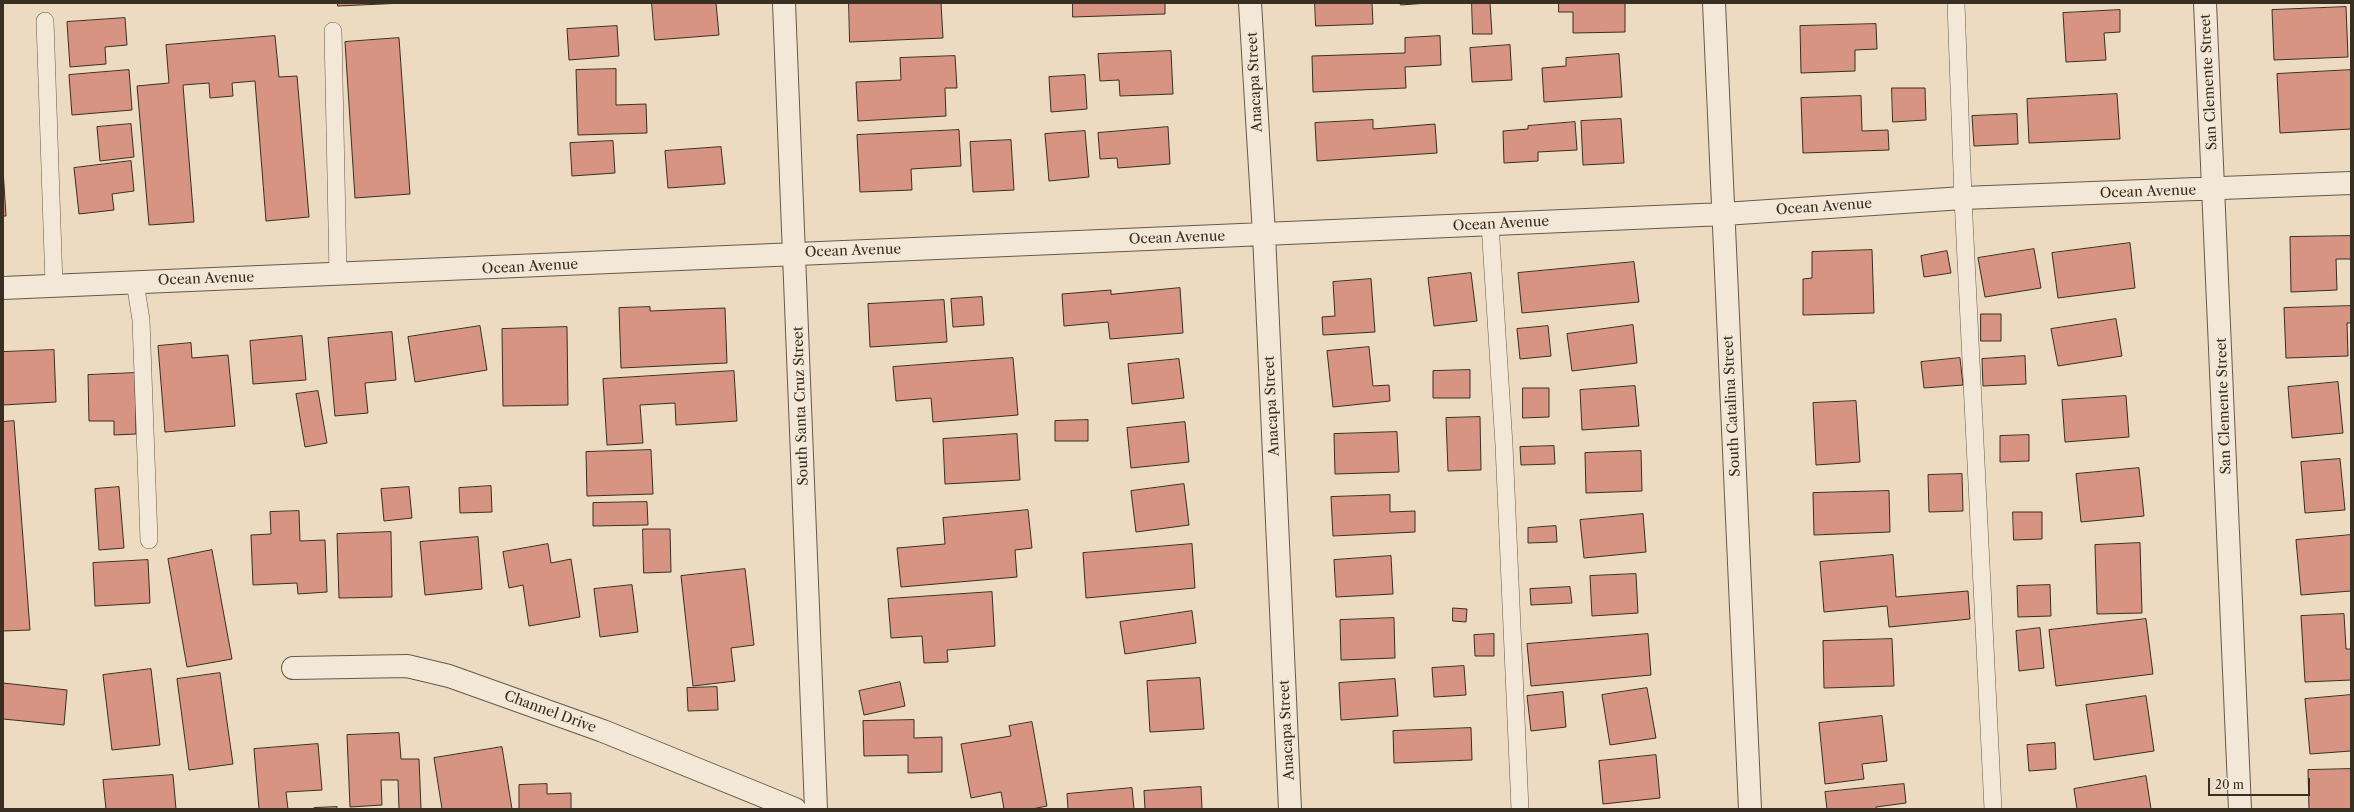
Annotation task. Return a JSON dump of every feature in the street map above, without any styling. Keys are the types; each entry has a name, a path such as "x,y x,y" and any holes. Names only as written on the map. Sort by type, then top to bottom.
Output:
{"street":[{"name":"South Santa Cruz Street","path":"784,3 816,809"},
{"name":"Anacapa Street","path":"1250,3 1264,234 1290,809"},
{"name":"South Catalina Street","path":"1714,3 1750,809"},
{"name":"San Clemente Street","path":"2205,3 2215,189 2240,809"},
{"name":"Ocean Avenue","path":"3,288 1724,214 1963,198 2351,183"},
{"name":"Channel Drive","path":"293,668 407,666 449,676 603,731 795,809"}],"lane":[{"path":"1956,3 1963,198 1993,809"},
{"path":"45,21 54,285"},
{"path":"333,31 338,274"},
{"path":"1490,224 1504,445 1520,809"},
{"path":"135,282 141,320 150,540"}],"building":[{"path":"338,3 404,3 338,6"},
{"path":"652,3 716,3 719,35 655,40"},
{"path":"849,3 941,3 943,38 850,42"},
{"path":"1073,3 1165,3 1165,14 1073,17"},
{"path":"1315,3 1372,3 1373,24 1316,26"},
{"path":"1400,3 1428,3 1401,5"},
{"path":"1472,3 1490,3 1492,34 1473,34"},
{"path":"1559,3 1625,3 1625,32 1573,33 1573,12 1559,12"},
{"path":"2346,7 2348,57 2274,60 2272,10"},
{"path":"2120,10 2120,32 2104,33 2106,60 2066,62 2063,13"},
{"path":"125,18 127,45 105,47 106,64 70,67 67,22"},
{"path":"1876,24 1877,49 1855,50 1855,71 1801,73 1800,26"},
{"path":"617,26 619,56 569,60 567,29"},
{"path":"275,36 279,77 297,76 309,217 266,221 255,81 232,83 233,96 210,98 209,83 183,85 194,222 149,225 137,86 169,83 166,45"},
{"path":"1440,36 1441,65 1405,67 1406,88 1313,92 1312,56 1405,53 1405,38"},
{"path":"399,38 410,194 355,198 345,42"},
{"path":"1510,45 1512,80 1472,82 1470,48"},
{"path":"1171,51 1173,94 1120,96 1119,80 1100,81 1098,54"},
{"path":"1619,54 1622,97 1544,102 1542,68 1566,66 1566,58"},
{"path":"955,56 957,88 945,88 946,116 858,121 856,82 901,80 900,58"},
{"path":"616,69 616,105 646,104 647,133 578,135 576,70"},
{"path":"129,70 132,110 72,115 69,75"},
{"path":"2351,70 2351,129 2280,133 2277,74"},
{"path":"1085,75 1087,109 1051,112 1049,77"},
{"path":"1892,88 1925,88 1926,120 1893,122"},
{"path":"2117,94 2120,139 2029,143 2027,99"},
{"path":"1861,96 1862,131 1888,130 1889,150 1803,153 1801,98"},
{"path":"2017,114 2018,144 1974,146 1972,116"},
{"path":"1621,119 1624,163 1583,165 1581,121"},
{"path":"1373,120 1373,129 1435,124 1437,153 1317,161 1315,123"},
{"path":"1575,122 1577,150 1538,152 1538,161 1504,163 1503,131 1528,129 1528,126"},
{"path":"131,124 134,157 100,161 97,127"},
{"path":"1168,127 1170,164 1118,168 1117,158 1100,159 1098,133"},
{"path":"959,130 961,166 911,169 912,190 860,192 857,135"},
{"path":"1085,131 1089,177 1049,181 1045,134"},
{"path":"1011,140 1014,190 973,192 970,142"},
{"path":"613,141 615,173 572,176 570,143"},
{"path":"721,147 725,184 668,188 665,151"},
{"path":"131,161 134,191 112,194 114,210 79,214 74,168"},
{"path":"3,169 6,216 3,216"},
{"path":"2351,236 2351,259 2336,259 2337,290 2291,292 2290,237"},
{"path":"2130,243 2135,288 2058,298 2052,253"},
{"path":"2034,249 2041,288 1985,297 1978,258"},
{"path":"1872,250 1874,313 1803,315 1803,279 1812,278 1812,252"},
{"path":"1947,251 1951,273 1924,277 1921,256"},
{"path":"1634,262 1639,302 1522,313 1518,273"},
{"path":"1471,273 1477,321 1434,326 1428,278"},
{"path":"1371,279 1375,332 1323,335 1322,317 1335,316 1333,282"},
{"path":"1180,288 1183,333 1110,339 1108,322 1064,326 1062,294 1111,290 1111,294"},
{"path":"982,297 984,325 953,327 951,299"},
{"path":"944,300 947,342 870,347 868,304"},
{"path":"2351,306 2351,323 2347,323 2348,356 2286,358 2284,308"},
{"path":"650,307 650,311 725,308 727,363 621,368 619,308"},
{"path":"1981,314 2001,314 2001,341 1981,341"},
{"path":"2116,319 2122,356 2058,366 2051,329"},
{"path":"1633,325 1637,363 1572,371 1567,334"},
{"path":"480,326 487,370 415,382 408,337"},
{"path":"1548,326 1551,356 1520,359 1517,329"},
{"path":"567,327 568,405 503,406 502,329"},
{"path":"392,332 396,380 365,383 368,413 335,416 328,338"},
{"path":"302,336 306,380 253,384 250,341"},
{"path":"191,343 192,358 228,355 235,426 165,432 158,346"},
{"path":"1369,347 1373,386 1389,385 1390,401 1333,407 1327,351"},
{"path":"54,350 56,402 3,405 3,352"},
{"path":"2025,356 2026,384 1983,386 1982,359"},
{"path":"1013,358 1018,415 933,422 931,398 896,401 893,367"},
{"path":"1960,358 1963,385 1924,388 1921,362"},
{"path":"1179,359 1184,398 1132,404 1128,364"},
{"path":"1470,370 1470,398 1433,398 1433,371"},
{"path":"734,371 737,421 676,425 675,403 640,405 643,443 607,445 603,379"},
{"path":"135,373 136,434 114,435 114,421 89,421 88,375"},
{"path":"2338,382 2343,433 2292,438 2288,387"},
{"path":"1635,386 1639,426 1582,430 1580,390"},
{"path":"1523,388 1549,388 1549,417 1523,418"},
{"path":"318,391 327,443 305,447 296,394"},
{"path":"2126,396 2129,437 2065,442 2062,400"},
{"path":"1856,401 1860,462 1816,465 1813,403"},
{"path":"1480,417 1481,470 1448,471 1446,418"},
{"path":"1088,420 1088,441 1055,441 1055,421"},
{"path":"14,421 30,630 3,631 3,422"},
{"path":"1185,422 1189,462 1131,468 1127,428"},
{"path":"1397,432 1399,472 1335,474 1334,434"},
{"path":"1017,434 1020,480 945,484 943,439"},
{"path":"2029,435 2029,461 2000,462 2000,436"},
{"path":"1554,446 1555,464 1521,465 1520,447"},
{"path":"651,450 653,494 587,496 586,452"},
{"path":"1641,451 1642,491 1586,493 1585,453"},
{"path":"2340,459 2345,510 2305,513 2301,462"},
{"path":"2139,468 2144,516 2081,522 2076,474"},
{"path":"1962,474 1963,511 1929,512 1928,475"},
{"path":"1184,484 1189,525 1136,532 1131,491"},
{"path":"491,486 492,512 460,513 459,488"},
{"path":"119,487 124,548 99,550 95,489"},
{"path":"409,487 412,518 384,521 381,489"},
{"path":"1889,491 1890,532 1814,535 1813,493"},
{"path":"1390,495 1390,512 1415,511 1415,532 1333,536 1331,497"},
{"path":"647,502 648,525 593,526 593,503"},
{"path":"1028,510 1032,548 1015,550 1017,577 901,587 897,548 945,544 943,518"},
{"path":"299,511 300,541 325,540 327,592 298,594 297,583 253,585 251,535 271,534 270,512"},
{"path":"2013,512 2042,512 2042,539 2014,540"},
{"path":"1643,514 1646,552 1584,558 1580,520"},
{"path":"1556,526 1557,542 1528,543 1528,528"},
{"path":"643,529 670,529 671,572 644,573"},
{"path":"391,532 392,597 339,598 337,534"},
{"path":"2351,535 2351,591 2301,595 2296,540"},
{"path":"478,537 482,589 425,595 420,542"},
{"path":"2140,543 2142,613 2097,614 2095,545"},
{"path":"548,544 551,563 571,559 580,617 529,626 523,585 509,588 503,552"},
{"path":"1192,544 1195,588 1086,598 1083,553"},
{"path":"212,550 232,659 187,667 168,559"},
{"path":"1893,555 1896,597 1968,591 1970,619 1889,627 1887,606 1824,612 1820,562"},
{"path":"1391,556 1393,594 1336,597 1334,560"},
{"path":"148,560 150,603 95,606 93,563"},
{"path":"745,569 754,645 731,648 735,681 693,686 681,576"},
{"path":"1636,574 1638,613 1592,616 1590,576"},
{"path":"632,585 638,632 600,637 594,589"},
{"path":"2050,585 2051,616 2018,617 2017,586"},
{"path":"1570,587 1572,603 1531,605 1530,589"},
{"path":"992,592 995,646 947,650 948,662 924,663 922,636 891,638 888,599"},
{"path":"1453,608 1467,609 1466,622 1453,621"},
{"path":"1192,611 1196,643 1125,654 1120,622"},
{"path":"2344,614 2346,649 2351,649 2351,680 2305,682 2301,616"},
{"path":"1394,618 1395,658 1341,660 1340,620"},
{"path":"2146,619 2153,674 2056,686 2049,630"},
{"path":"2040,628 2044,668 2019,671 2016,631"},
{"path":"1494,634 1494,656 1475,656 1474,635"},
{"path":"1648,634 1651,675 1531,686 1527,644"},
{"path":"1892,639 1894,686 1824,688 1823,641"},
{"path":"1464,666 1466,695 1434,697 1432,668"},
{"path":"151,669 160,745 112,750 103,675"},
{"path":"220,673 233,764 189,770 177,679"},
{"path":"1200,678 1204,729 1150,732 1147,681"},
{"path":"1395,679 1398,716 1341,720 1339,683"},
{"path":"900,682 905,706 864,715 859,691"},
{"path":"3,683 67,690 64,725 3,719"},
{"path":"717,687 718,710 688,711 687,688"},
{"path":"1647,688 1656,738 1610,745 1602,695"},
{"path":"1563,692 1566,727 1531,731 1527,696"},
{"path":"2351,695 2351,751 2310,754 2305,699"},
{"path":"2146,696 2154,751 2094,760 2086,705"},
{"path":"1882,716 1887,761 1862,764 1864,779 1825,784 1819,723"},
{"path":"914,720 914,738 942,737 942,772 908,773 908,755 864,756 863,721"},
{"path":"1032,722 1047,806 1032,809 1004,809 1001,792 971,798 961,744 1011,736 1009,726"},
{"path":"1471,728 1472,760 1394,763 1393,731"},
{"path":"399,733 401,759 419,759 421,809 399,809 398,780 381,780 382,805 350,807 347,735"},
{"path":"2055,743 2056,769 2029,771 2027,745"},
{"path":"318,744 322,790 286,792 288,809 259,809 254,749"},
{"path":"502,747 512,809 442,809 434,758"},
{"path":"1656,755 1660,798 1603,804 1599,761"},
{"path":"2351,769 2351,809 2309,809 2308,770"},
{"path":"173,775 176,809 106,809 103,780"},
{"path":"2146,776 2151,809 2077,809 2074,789"},
{"path":"547,784 547,794 571,793 571,809 519,809 519,785"},
{"path":"1904,784 1906,803 1876,807 1876,809 1827,809 1825,792"},
{"path":"1201,787 1202,809 1145,809 1144,791"},
{"path":"1132,788 1134,809 1068,809 1067,794"},
{"path":"337,807 337,809 314,809 314,808"}]}
